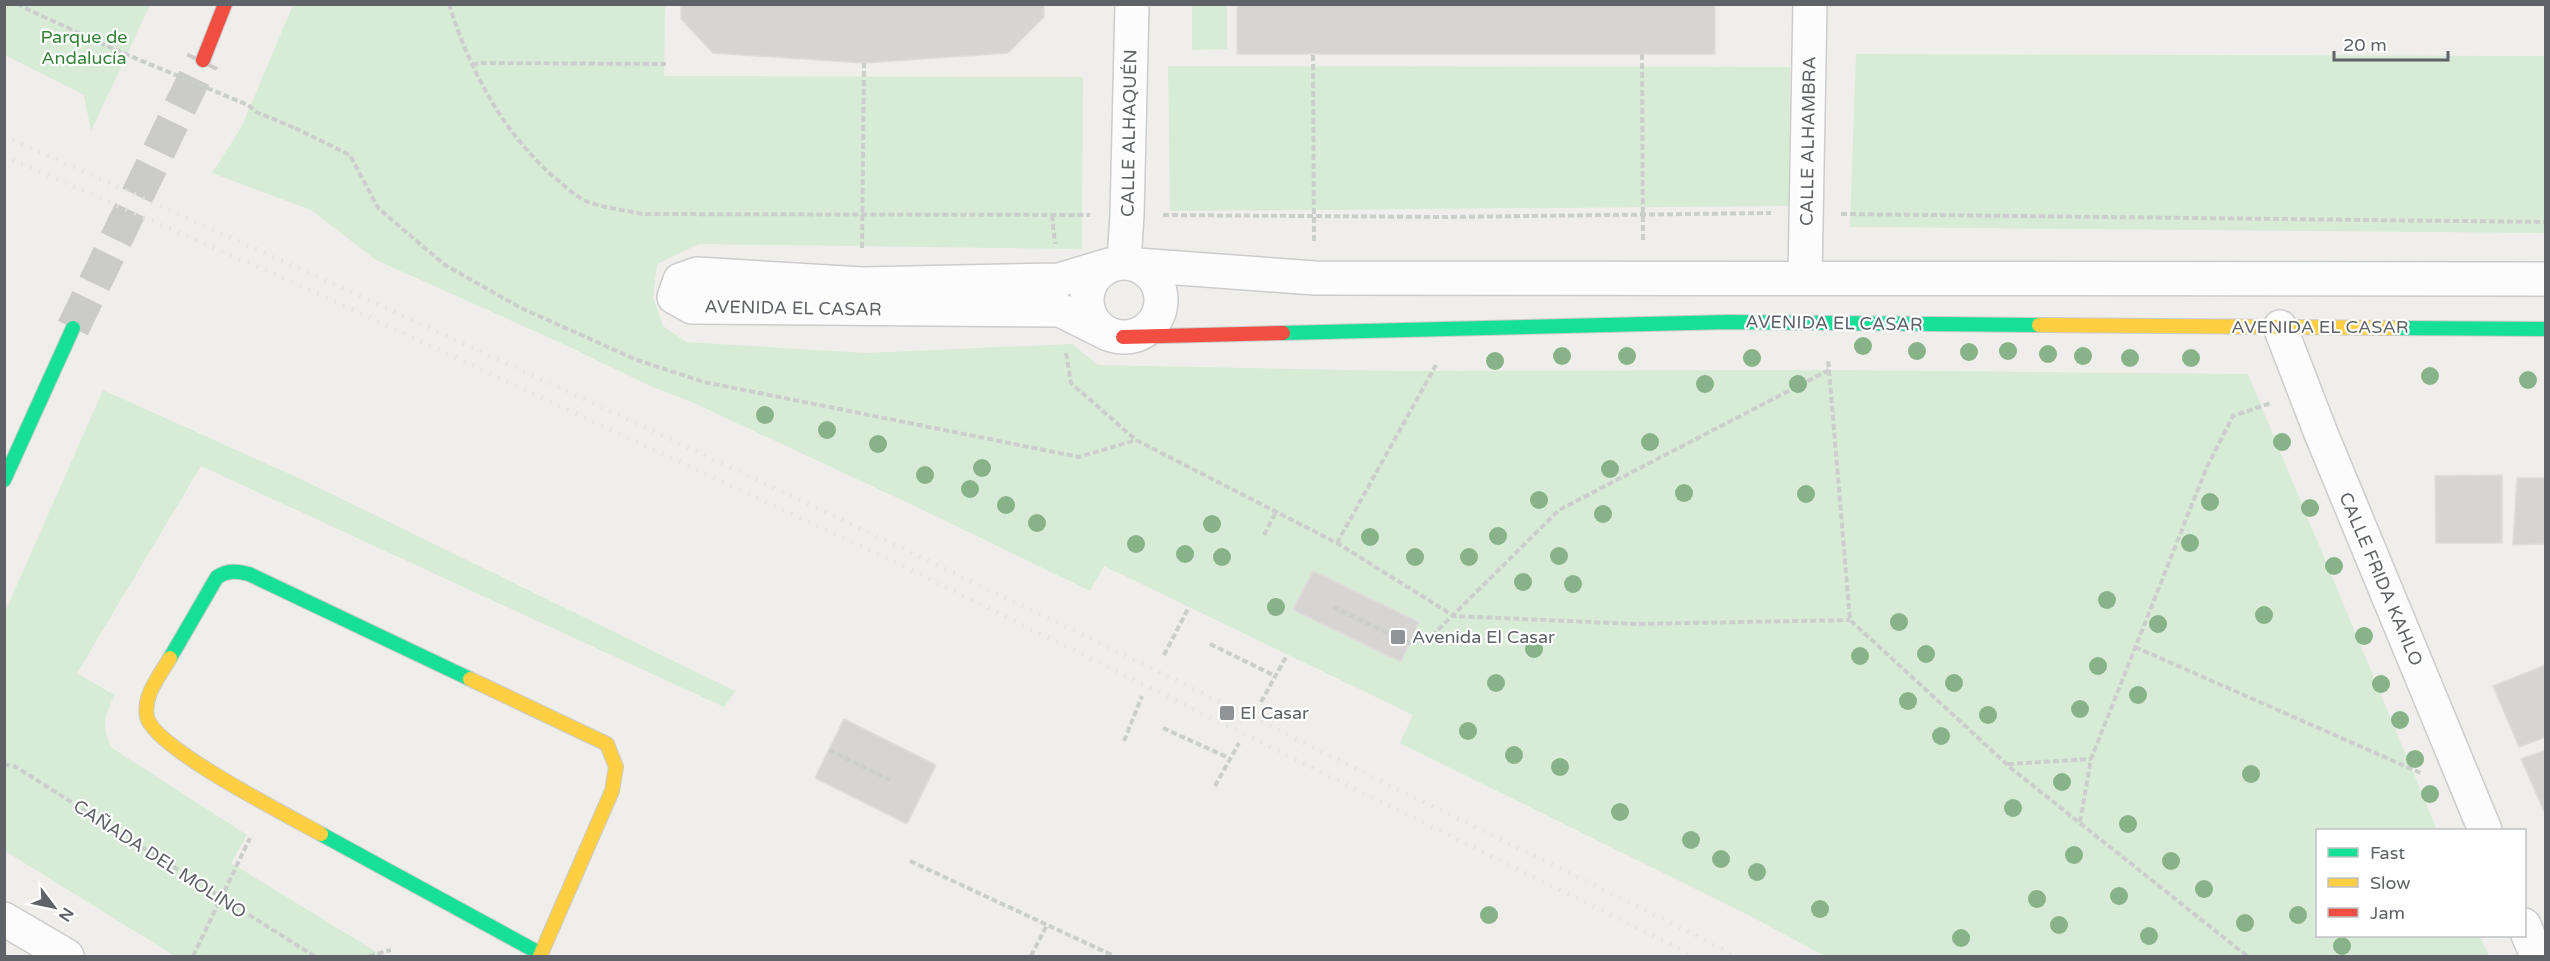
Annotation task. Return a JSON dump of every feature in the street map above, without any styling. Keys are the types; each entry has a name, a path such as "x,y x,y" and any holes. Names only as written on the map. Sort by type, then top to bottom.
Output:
{"street":[{"path":"203,60 225,4"},
{"name":"CALLE ALHAQUÉN","path":"1124,264 1132,4"},
{"name":"CALLE ALHAMBRA","path":"1806,278 1810,4"},
{"path":"1124,264 1150,273 1158,285 1161,300 1158,314 1150,326 1137,335 1116,336 1096,326 1088,313 1086,299 1093,279 1124,264"},
{"name":"AVENIDA EL CASAR","path":"2546,279 1315,278 1124,264 1060,295 692,307 674,297 680,280 697,274 1060,295 1116,336 1718,322 2546,329"},
{"name":"CALLE FRIDA KAHLO","path":"2280,327 2304,391 2484,829"},
{"path":"4,480 73,328"},
{"path":"226,571 249,574 607,744 616,758 616,774 612,791 540,956 196,762 167,742 151,727 146,710 147,697 217,577 226,571"},
{"path":"4,919 67,957"},
{"path":"2526,930 2538,957"}],"path":[{"path":"17,4 118,51 248,105 256,112 295,128"},
{"path":"449,4 460,40 496,109 540,165 569,190 587,201 642,214 1314,217 1807,213 2546,222"},
{"path":"1642,54 1643,278"},
{"path":"1313,55 1315,278"},
{"path":"472,65 480,63 666,64"},
{"path":"862,284 864,63"},
{"path":"1052,215 1071,383 1136,440 1337,543 1454,616 1636,624 1850,620"},
{"path":"1824,323 1850,620 2007,764 2247,957"},
{"path":"1337,543 1456,329"},
{"path":"1334,607 1409,643 1432,636 1559,510 1829,370"},
{"path":"2080,822 2091,759 2206,469 2233,416 2304,391"},
{"path":"1264,535 1276,512"},
{"path":"1164,655 1189,607"},
{"path":"1210,644 1275,676"},
{"path":"2135,647 2470,795"},
{"path":"1261,702 1287,655"},
{"path":"1124,741 1142,696"},
{"path":"1162,728 1229,758"},
{"path":"1215,786 1239,743"},
{"path":"828,750 890,780"},
{"path":"2007,764 2091,759"},
{"name":"CAÑADA DEL MOLINO","path":"4,764 16,767 314,957"},
{"path":"193,957 250,838"},
{"path":"910,861 1114,957"},
{"path":"1031,957 1047,925"},
{"path":"369,957 391,950"}],"green space":[{"name":"Parque de Andalucía","path":"4,5 150,5 91,131 84,95 5,55"},
{"path":"293,5 665,5 664,76 1083,77 1082,249 699,244 657,264 653,297 663,326 686,342 866,353 1072,344 1098,365 1394,371 1829,370 2248,374 2437,829 2316,829 2316,937 2480,937 2489,956 1825,956 1750,916 1400,743 1413,715 1104,566 1090,591 694,403 648,385 559,342 376,260 311,210 212,173 241,128"},
{"path":"1192,5 1227,5 1227,49 1192,50"},
{"path":"1856,54 2545,56 2545,233 1850,227"},
{"path":"1168,66 1790,67 1789,206 1170,211"},
{"path":"103,390 305,481 735,691 724,707 201,466 77,673 114,695 105,721 106,733 112,748 247,835 231,863 383,956 175,956 5,851 5,612"}],"building":[{"path":"681,4 1044,4 1044,17 1008,53 864,63 713,53 681,19"},
{"path":"1237,4 1715,4 1715,54 1237,54"},
{"path":"2502,475 2502,543 2436,543 2435,476"},
{"path":"2517,478 2546,478 2546,544 2513,545"},
{"path":"1313,571 1419,622 1401,662 1293,610"},
{"path":"2546,665 2546,737 2519,747 2493,686"},
{"path":"844,719 936,765 907,824 815,778"},
{"path":"2546,750 2546,816 2521,759"}],"tunnel":[{"path":"73,328 203,60"}],"railway":[{"path":"4,136 356,294 705,455 1226,705 1736,956"},
{"path":"4,156 324,296 895,562 1694,956"}],"traffic: fast":[{"path":"1283,333 1729,322 2039,325"},
{"path":"4,480 73,328"},
{"path":"2393,328 2546,329"},
{"path":"170,658 217,577 225,573 237,572 249,574 470,679"},
{"path":"321,834 541,954"}],"traffic: slow":[{"path":"2039,325 2393,328"},
{"path":"170,658 147,701 147,717 155,730 197,763 321,834"},
{"path":"470,679 607,744 616,767 612,791 540,956"}],"traffic: jam":[{"path":"203,60 225,4"},
{"path":"1123,337 1283,333"}],"place":[{"name":"Avenida El Casar","path":"1398,637"},
{"name":"El Casar","path":"1227,713"}]}
